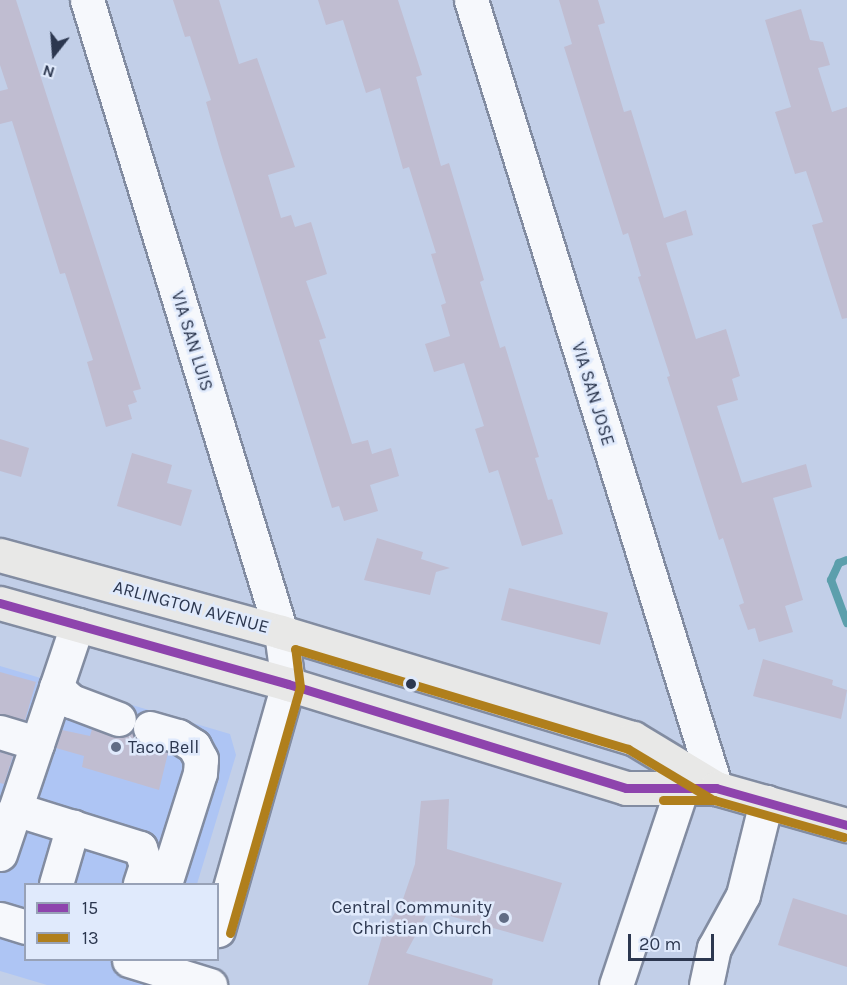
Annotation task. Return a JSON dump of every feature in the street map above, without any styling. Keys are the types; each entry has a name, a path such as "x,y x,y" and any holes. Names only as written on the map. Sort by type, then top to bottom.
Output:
{"main road":[{"name":"ARLINGTON AVENUE","path":"0,555 281,632 633,738 716,788 847,825"},
{"name":"ARLINGTON AVENUE","path":"0,603 288,684 626,788 716,788"}],"street":[{"name":"VIA SAN LUIS","path":"87,0 281,632 288,684"},
{"name":"VIA SAN JOSE","path":"471,0 716,788"},
{"path":"0,854 77,625"},
{"path":"219,926 288,684"},
{"path":"56,687 70,701 178,736 194,746 201,759 200,773 166,883"},
{"path":"0,732 37,743"},
{"path":"616,985 682,788"},
{"path":"706,985 714,948 742,895 766,802"},
{"path":"15,809 140,848 146,865 142,883"},
{"path":"57,883 73,826"},
{"path":"0,919 24,926"},
{"path":"137,961 206,978"}],"shaded area":[{"path":"0,666 230,734 236,755 197,883 24,883 24,961 174,961 166,985 47,985 0,971"}],"building":[{"path":"0,0 16,0 141,389 133,391 137,402 128,405 132,419 106,427 87,362 93,360 65,273 60,274 12,121 0,124 0,91 8,89 0,65"},
{"path":"173,0 219,0 239,64 257,58 295,167 268,175 281,218 291,215 295,227 311,222 327,274 306,281 326,338 319,340 352,444 368,440 372,454 391,448 399,476 370,485 378,511 344,521 339,506 332,508 221,154 206,102 211,100 190,36 185,37"},
{"path":"318,0 398,0 422,75 416,77 441,166 449,163 484,280 480,282 500,348 505,346 539,457 535,458 548,500 552,499 563,534 522,546 498,470 489,473 475,429 484,426 464,363 434,372 425,344 450,336 441,305 446,303 431,254 436,253 409,167 403,169 380,88 366,93 343,20 326,25"},
{"path":"559,0 598,0 605,23 598,25 624,112 631,110 664,218 686,210 693,235 666,243 696,339 726,329 740,376 732,379 738,400 717,406 742,483 806,464 812,487 773,498 803,600 785,606 793,632 759,642 755,628 748,630 739,605 744,603 723,538 719,540 667,377 670,376 638,277 641,276 628,233 623,235 564,47 572,44"},
{"path":"801,9 810,40 823,42 830,65 818,68 832,112 847,107 847,318 842,319 812,225 823,222 806,171 795,174 775,112 791,107 765,20"},
{"path":"0,439 29,448 21,477 0,471"},
{"path":"132,453 172,465 167,483 192,490 181,526 117,506"},
{"path":"377,538 423,552 421,559 450,568 436,572 430,595 364,580"},
{"path":"509,588 608,613 600,645 501,620"},
{"path":"763,659 833,680 832,685 847,690 841,719 753,696"},
{"path":"0,672 36,682 25,720 0,714"},
{"name":"Taco Bell","path":"92,729 121,738 132,732 144,746 168,753 159,790 82,767 84,756 56,748 62,730 90,736"},
{"path":"0,752 13,756 4,784 0,783"},
{"path":"449,799 447,849 562,883 543,942 429,910 406,953 493,979 492,985 368,985 384,930 402,902 415,864 421,801"},
{"path":"793,898 847,915 847,967 778,945"}],"waterway":[{"path":"847,560 839,563 831,580 847,623"}],"transit line":[{"name":"15","path":"0,603 288,684 626,788 716,788 847,825"},
{"name":"13","path":"230,933 300,687 295,649 628,749 710,798"},
{"name":"13","path":"663,800 714,800 844,837"}],"place":[{"name":"Taco Bell","path":"116,747"},
{"name":"Central Community Christian Church","path":"504,918"}]}
